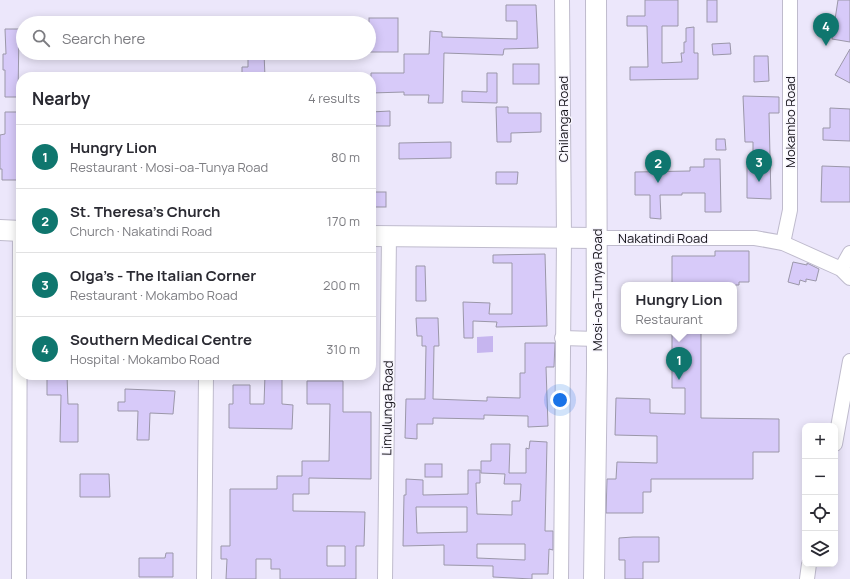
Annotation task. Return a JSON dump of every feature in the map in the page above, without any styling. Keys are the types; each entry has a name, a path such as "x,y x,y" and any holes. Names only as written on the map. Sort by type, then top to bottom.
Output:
{"highway":[{"name":"Mosi-oa-Tunya Road","path":"594,579 597,339 596,0"},
{"path":"0,230 16,230"},
{"name":"Nakatindi Road","path":"380,236 596,238"}],"street":[{"name":"Chilanga Road","path":"561,579 564,238 562,0"},
{"name":"Mokambo Road","path":"783,243 790,210 790,0"},
{"name":"Limulunga Road","path":"380,236 385,579"},
{"name":"Nakatindi Road","path":"596,238 755,238 783,243 845,274"},
{"path":"845,274 850,253"},
{"path":"562,338 597,339"},
{"path":"838,427 850,360"},
{"path":"19,579 20,380"},
{"path":"204,579 206,380"},
{"path":"807,579 809,567"}],"shaded area":[{"path":"493,336 493,352 477,353 477,337"}],"building":[{"path":"645,0 678,0 678,26 662,26 662,63 682,62 681,53 684,53 686,28 694,27 694,53 698,53 698,79 630,80 630,67 648,67 647,26 627,26 627,16 645,16"},
{"path":"707,0 717,0 717,22 707,22"},
{"path":"838,0 850,0 850,42 832,39"},
{"path":"506,5 536,5 538,48 504,49 503,55 444,53 443,103 428,103 429,95 404,95 404,92 376,93 376,73 404,73 404,54 429,54 430,31 442,32 442,37 517,39 517,21 506,21"},
{"path":"376,18 398,18 398,52 376,52"},
{"path":"5,29 16,29 16,60 19,60 18,72 16,72 16,97 5,97 5,70 3,70 3,54 6,54"},
{"path":"730,43 731,54 713,55 712,44"},
{"path":"850,49 850,83 835,75"},
{"path":"754,56 768,56 769,81 754,82"},
{"path":"248,60 264,60 265,72 242,72 242,67 248,67"},
{"path":"513,64 539,64 539,84 513,84"},
{"path":"487,73 497,73 497,103 462,102 462,91 487,92"},
{"path":"743,96 779,97 779,113 769,113 771,199 747,198 747,166 753,166 753,142 745,142"},
{"path":"496,107 508,107 508,113 541,113 541,132 511,133 511,142 497,142"},
{"path":"830,108 850,109 850,141 823,140 823,128 830,128"},
{"path":"390,111 390,126 376,126 376,112"},
{"path":"5,112 16,112 16,180 2,180 2,169 0,169 0,135 5,134"},
{"path":"716,139 725,139 726,150 716,150"},
{"path":"451,142 451,158 399,159 399,143"},
{"path":"704,159 720,159 721,212 705,212 705,193 682,193 682,195 660,195 661,219 650,218 650,195 635,195 635,172 690,171 690,167 704,167"},
{"path":"822,166 850,167 850,202 821,202"},
{"path":"496,172 518,172 517,184 496,184"},
{"path":"376,192 386,192 386,207 376,207"},
{"path":"715,251 749,251 749,282 739,282 739,285 737,285 737,282 672,282 672,256 715,256"},
{"path":"545,254 547,326 496,327 497,322 473,321 473,338 464,338 463,302 490,303 489,314 512,314 512,263 493,263 493,255"},
{"path":"793,262 807,265 807,263 819,269 816,281 806,279 806,282 800,280 799,285 788,282"},
{"path":"416,266 425,266 426,301 416,301"},
{"path":"416,318 438,318 439,346 434,346 433,399 487,401 487,397 520,398 520,373 525,373 525,343 555,343 554,367 546,367 548,426 528,427 528,416 484,415 484,419 433,418 433,424 417,424 417,439 405,438 406,399 425,399 426,346 422,346 422,336 417,336"},
{"path":"672,334 701,334 701,418 779,419 779,452 753,452 753,479 651,479 651,492 643,492 643,513 606,513 607,479 616,479 617,462 657,463 657,436 615,435 616,398 650,399 650,413 685,414 685,388 672,388"},
{"path":"47,380 67,380 68,404 78,404 78,442 60,442 61,395 47,395"},
{"path":"265,380 282,380 282,404 293,405 292,429 229,428 229,404 233,404 233,385 250,385 250,404 264,404"},
{"path":"307,381 343,381 343,412 371,412 371,479 309,478 309,494 293,494 293,511 365,512 364,546 356,546 356,579 280,579 280,569 271,569 271,559 256,559 256,579 226,579 227,559 221,559 221,546 230,546 230,489 277,489 277,476 302,476 302,461 329,461 330,404 307,404","holes":["327,546 345,546 345,566 327,566"]},
{"path":"125,389 175,391 173,414 150,413 149,440 137,440 138,411 118,411 118,402 125,402"},
{"path":"530,441 547,442 545,531 553,531 553,550 549,549 548,574 532,574 532,579 493,577 493,566 444,565 444,545 403,546 404,495 406,495 406,479 423,480 423,495 468,494 468,470 480,470 480,483 476,483 477,514 512,515 512,501 520,501 521,484 504,484 505,474 481,473 481,461 491,461 491,444 510,444 509,473 526,473 526,448 529,449","holes":["416,507 467,507 467,532 417,533","477,544 525,544 525,560 477,558"]},
{"path":"425,464 442,464 442,477 425,477"},
{"path":"80,474 109,474 110,497 80,497"},
{"path":"659,537 659,562 643,562 643,579 625,579 625,560 619,560 619,538"},
{"path":"166,553 173,553 173,577 139,577 139,558 165,558"}],"place":[{"name":"Southern Medical Centre","path":"826,46"},
{"name":"Olga's - The Italian Corner","path":"759,182"},
{"name":"St. Theresa's Church","path":"658,183"},
{"name":"Hungry Lion","path":"679,380"}]}
